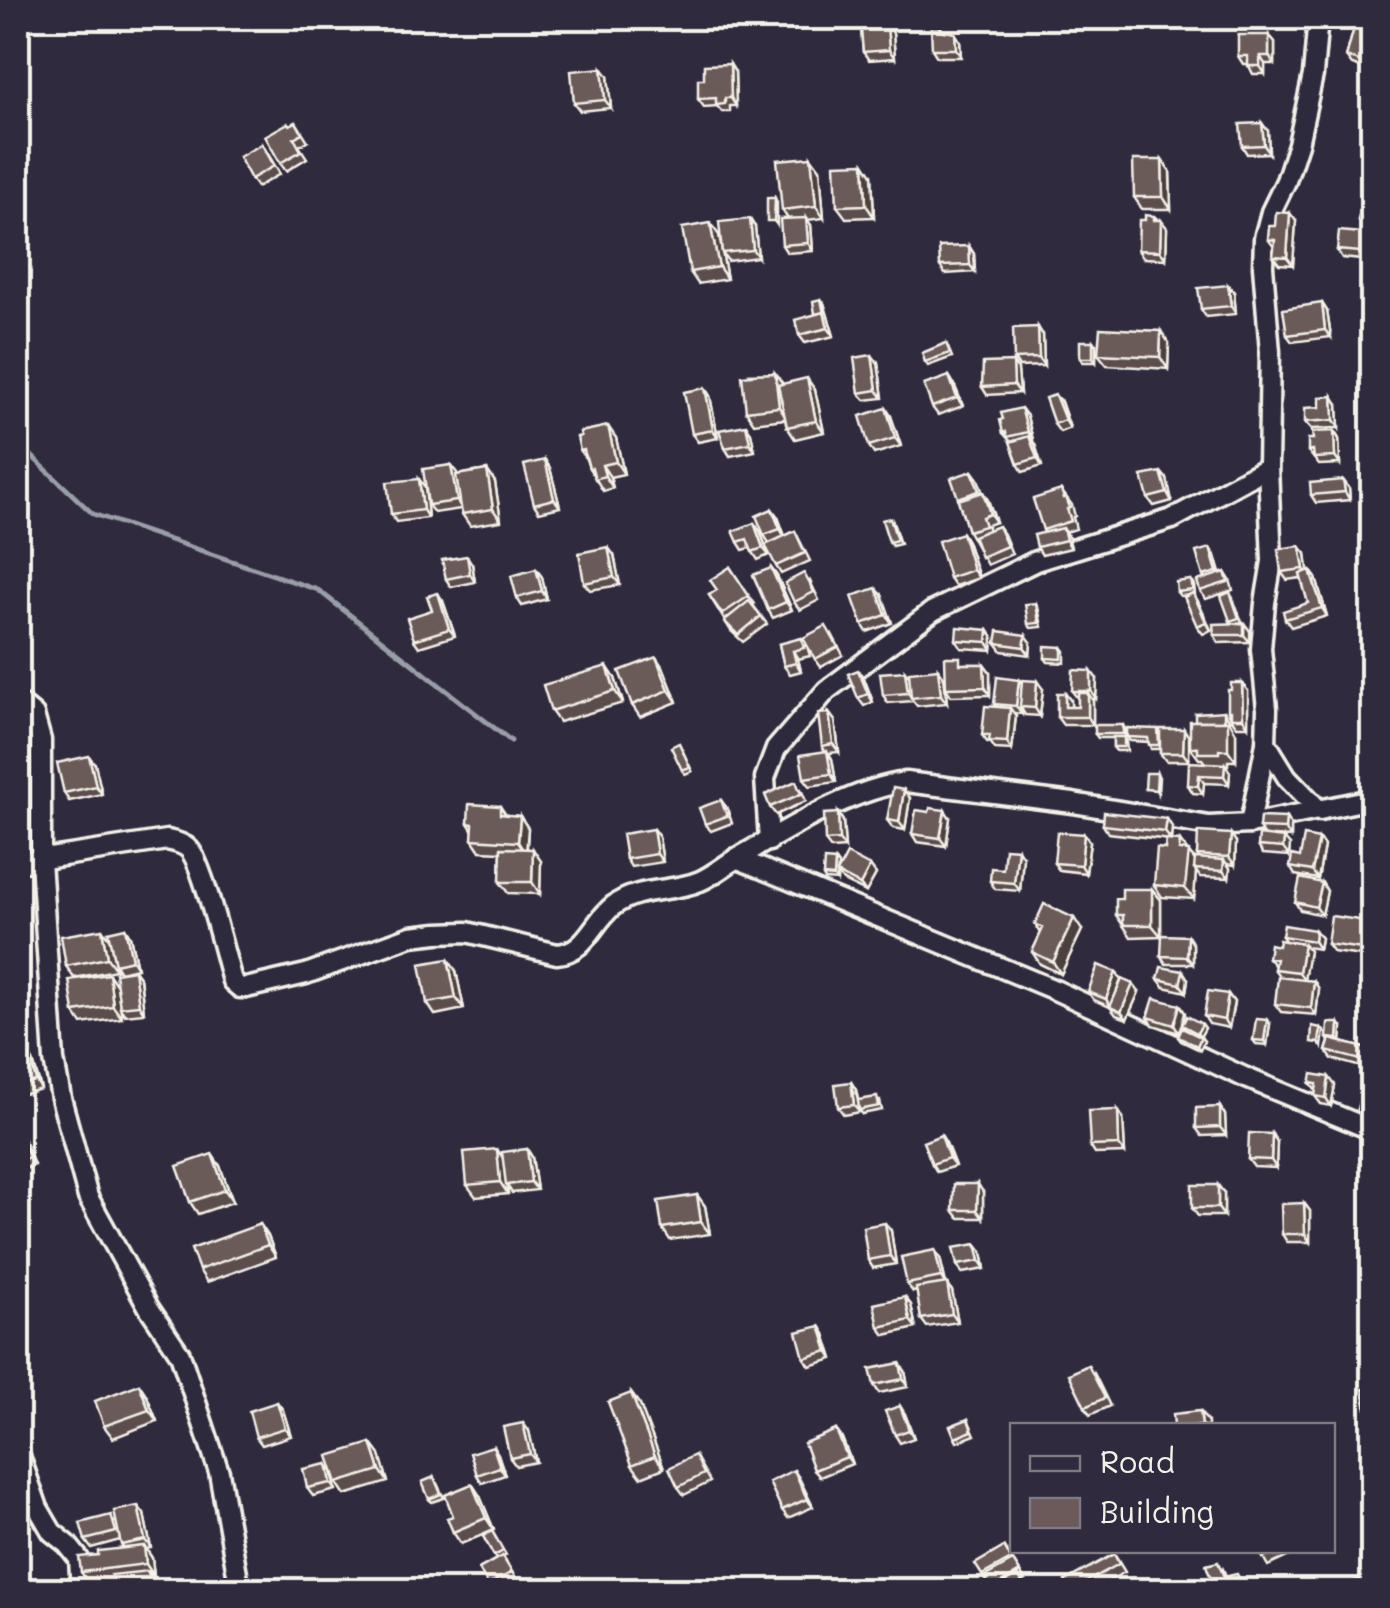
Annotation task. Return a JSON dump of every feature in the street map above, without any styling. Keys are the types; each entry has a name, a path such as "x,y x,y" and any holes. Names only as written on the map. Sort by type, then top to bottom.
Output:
{"street":[{"path":"1250,824 1266,743 1261,650 1272,561 1268,467 1270,352 1264,238 1298,144 1313,75 1318,18"},
{"path":"769,841 766,778 776,749 827,690 933,610 1036,561 1172,519 1268,467"},
{"path":"18,702 34,715 41,740 41,860 54,1060 61,1098 88,1196 149,1308 180,1354 220,1472 240,1590"},
{"path":"1266,743 1287,778 1320,811"},
{"path":"18,864 167,840 180,843 191,851 200,872 232,981 246,988 306,974 411,936 437,932 467,932 557,954 568,953 579,947 612,906 635,894 698,882 861,792 882,786 906,782 1073,803 1209,826 1250,824 1372,799"},
{"path":"736,858 1055,990 1244,1078 1372,1130"},
{"path":"18,1451 38,1508 52,1532 79,1560 81,1590"},
{"path":"1362,1590 1372,1582"}],"building":[{"path":"860,18 873,18 880,26 887,25 889,50 863,52"},
{"path":"1352,18 1352,21 1330,21"},
{"path":"931,26 955,33 956,49 932,49"},
{"path":"1354,28 1372,33 1366,63 1346,57"},
{"path":"1238,35 1269,35 1269,56 1260,56 1260,66 1248,66 1248,56 1238,56"},
{"path":"730,64 731,98 716,105 716,98 698,99 698,79 704,79 704,65"},
{"path":"602,68 605,100 574,103 571,71"},
{"path":"296,122 302,133 294,138 301,151 280,163 265,136"},
{"path":"1262,123 1264,145 1242,146 1240,124"},
{"path":"262,144 274,166 251,179 239,157"},
{"path":"811,157 816,206 782,210 777,160"},
{"path":"1133,160 1162,160 1163,197 1134,197"},
{"path":"864,163 866,205 837,206 835,164"},
{"path":"1367,187 1372,189 1372,223 1358,220"},
{"path":"767,198 775,198 774,221 767,221"},
{"path":"1276,212 1290,213 1287,257 1273,256 1275,240 1268,239 1269,226 1275,226"},
{"path":"1145,215 1161,220 1160,251 1138,250 1139,220 1145,220"},
{"path":"806,218 808,243 782,245 780,219"},
{"path":"750,219 753,250 722,253 719,222"},
{"path":"710,223 719,267 690,272 682,228"},
{"path":"1339,231 1372,234 1372,253 1337,250"},
{"path":"969,246 970,265 940,266 939,247"},
{"path":"1228,285 1231,306 1201,309 1198,288"},
{"path":"821,299 824,312 815,314 813,301"},
{"path":"1322,303 1325,330 1287,335 1283,309"},
{"path":"824,312 828,328 799,335 795,320"},
{"path":"1038,327 1039,358 1014,359 1013,328"},
{"path":"1100,328 1161,331 1160,357 1098,354"},
{"path":"1080,341 1093,341 1093,358 1080,358"},
{"path":"946,343 950,353 925,362 922,353"},
{"path":"872,355 877,390 859,393 854,358"},
{"path":"1013,362 1014,385 982,387 983,363"},
{"path":"775,373 779,407 746,411 742,376"},
{"path":"949,376 957,398 932,407 924,385"},
{"path":"807,378 816,421 787,427 778,385"},
{"path":"705,388 713,430 692,434 684,392"},
{"path":"1055,395 1065,420 1054,424 1045,398"},
{"path":"1333,396 1334,420 1305,422 1305,408 1320,407 1320,397"},
{"path":"886,408 895,438 869,446 860,416"},
{"path":"1021,408 1028,432 1007,437 1001,413"},
{"path":"746,425 750,443 725,448 719,430"},
{"path":"608,426 616,462 602,465 605,476 595,479 577,437 580,432"},
{"path":"1334,431 1335,457 1314,458 1313,450 1308,451 1312,432"},
{"path":"1029,436 1037,458 1018,464 1010,442"},
{"path":"545,460 554,499 534,504 524,465"},
{"path":"451,465 457,501 428,505 423,469"},
{"path":"487,470 493,509 462,514 456,475"},
{"path":"972,471 979,491 958,498 951,478"},
{"path":"1161,472 1167,493 1148,498 1142,476"},
{"path":"419,479 423,510 391,514 387,482"},
{"path":"1343,480 1345,492 1311,495 1310,483"},
{"path":"1061,490 1070,508 1067,509 1071,521 1043,530 1033,499"},
{"path":"983,492 990,514 982,517 985,526 968,531 958,500"},
{"path":"772,509 780,529 764,535 756,516"},
{"path":"890,518 897,540 889,542 882,520"},
{"path":"754,523 763,548 752,552 747,539 738,542 733,531"},
{"path":"998,526 1007,546 981,557 973,536"},
{"path":"1063,528 1066,540 1037,547 1034,535"},
{"path":"795,531 805,553 776,566 765,545"},
{"path":"962,533 973,570 949,578 938,541"},
{"path":"1300,546 1304,569 1281,572 1278,549"},
{"path":"608,547 614,577 584,583 579,553"},
{"path":"1210,548 1217,572 1203,576 1196,552"},
{"path":"467,556 470,574 446,579 442,560"},
{"path":"730,567 749,596 722,614 709,595 717,590 710,580"},
{"path":"771,568 786,602 768,610 753,575"},
{"path":"536,569 542,591 517,598 511,576"},
{"path":"1310,570 1322,608 1285,619 1283,611 1308,603 1300,574"},
{"path":"1225,572 1228,582 1200,591 1197,581"},
{"path":"804,573 814,592 794,602 785,583"},
{"path":"1191,580 1193,590 1177,592 1176,582"},
{"path":"876,588 886,615 862,624 852,596"},
{"path":"1230,592 1239,618 1230,621 1221,596"},
{"path":"438,593 449,629 414,640 407,618 432,610 427,596"},
{"path":"1193,593 1206,622 1197,626 1184,597"},
{"path":"749,601 761,616 738,635 725,620"},
{"path":"1036,603 1039,623 1028,624 1025,604"},
{"path":"1244,623 1244,635 1214,635 1213,624"},
{"path":"826,626 838,647 815,659 803,638"},
{"path":"957,627 988,630 987,642 956,640"},
{"path":"998,631 1026,635 1024,647 996,643"},
{"path":"801,638 804,648 793,651 796,663 784,666 779,644"},
{"path":"1045,646 1062,647 1062,659 1045,658"},
{"path":"656,657 669,690 632,705 619,671"},
{"path":"945,657 960,657 960,664 984,664 985,687 946,688"},
{"path":"607,666 615,691 551,711 543,685"},
{"path":"938,669 941,695 911,698 909,672"},
{"path":"858,670 868,694 858,698 848,674"},
{"path":"1073,670 1091,671 1091,691 1072,691"},
{"path":"905,671 908,693 883,695 880,673"},
{"path":"997,677 1019,680 1016,706 994,704"},
{"path":"1022,680 1037,681 1035,708 1020,707"},
{"path":"1231,683 1242,683 1243,718 1231,718 1228,711"},
{"path":"1057,693 1065,693 1065,707 1078,707 1078,693 1088,693 1088,717 1057,717"},
{"path":"985,706 1010,708 1007,742 989,741 990,735 982,735"},
{"path":"1224,711 1224,721 1195,721 1195,713"},
{"path":"829,713 833,744 822,746 818,714"},
{"path":"1190,721 1228,721 1228,750 1198,753 1198,747 1190,747"},
{"path":"1095,725 1123,725 1123,734 1095,734"},
{"path":"1127,728 1158,729 1159,745 1149,745 1148,738 1127,737"},
{"path":"1160,729 1184,729 1183,753 1160,753"},
{"path":"1113,737 1124,737 1124,747 1113,747"},
{"path":"679,743 690,767 682,770 671,747"},
{"path":"827,751 831,774 804,778 800,755"},
{"path":"89,756 96,786 64,793 57,763"},
{"path":"1189,762 1225,764 1224,776 1199,775 1198,786 1188,785"},
{"path":"1146,773 1157,773 1156,790 1145,789"},
{"path":"796,781 801,794 770,807 765,795"},
{"path":"893,788 904,790 899,822 887,820"},
{"path":"721,800 727,816 705,824 699,808"},
{"path":"469,804 500,806 500,814 520,816 518,842 472,839"},
{"path":"930,808 945,810 940,838 912,834 916,810 929,812"},
{"path":"1104,812 1167,819 1165,832 1103,825"},
{"path":"838,813 839,840 825,841 824,814"},
{"path":"1260,817 1286,818 1285,829 1259,828"},
{"path":"653,829 657,854 626,859 622,834"},
{"path":"1057,832 1084,834 1081,865 1054,863"},
{"path":"1198,832 1231,834 1229,857 1197,855"},
{"path":"1259,835 1284,838 1283,848 1258,846"},
{"path":"1304,836 1319,839 1312,871 1290,867 1292,855 1300,857"},
{"path":"1166,840 1180,841 1179,850 1189,851 1185,888 1154,885 1157,848 1165,849"},
{"path":"501,848 533,849 532,882 500,882"},
{"path":"1005,848 1018,849 1014,883 990,881 991,868 1003,869"},
{"path":"847,854 870,866 860,885 837,873"},
{"path":"1195,858 1224,860 1223,871 1194,869"},
{"path":"824,860 835,861 834,877 823,876"},
{"path":"1300,878 1322,883 1316,907 1295,902"},
{"path":"1122,889 1152,889 1152,925 1123,925 1123,915 1116,915 1116,899 1122,899"},
{"path":"1044,904 1074,918 1053,962 1032,952 1043,928 1035,924"},
{"path":"1331,916 1367,921 1363,949 1327,944"},
{"path":"1284,925 1315,930 1314,941 1282,936"},
{"path":"125,928 132,960 115,964 108,932"},
{"path":"102,929 107,958 66,966 61,936"},
{"path":"1162,935 1188,936 1187,957 1161,956"},
{"path":"1279,940 1304,944 1299,972 1274,969 1276,959 1268,958 1270,944 1278,946"},
{"path":"448,959 456,998 427,1003 420,964"},
{"path":"1098,965 1116,972 1106,999 1088,992"},
{"path":"1161,967 1183,971 1180,984 1158,979"},
{"path":"134,970 139,1005 120,1007 115,973"},
{"path":"109,974 113,1006 74,1012 69,980"},
{"path":"1278,977 1314,981 1311,1008 1275,1004"},
{"path":"1122,979 1133,984 1121,1012 1110,1007"},
{"path":"1208,991 1228,994 1224,1020 1204,1016"},
{"path":"1154,998 1180,1005 1174,1025 1148,1017"},
{"path":"1187,1016 1202,1024 1197,1033 1182,1025"},
{"path":"1256,1019 1267,1020 1264,1041 1253,1040"},
{"path":"1328,1023 1339,1023 1338,1039 1327,1038"},
{"path":"1312,1026 1321,1028 1319,1043 1311,1042"},
{"path":"1182,1028 1201,1037 1197,1046 1178,1037"},
{"path":"1330,1039 1372,1050 1372,1063 1326,1051"},
{"path":"28,1053 36,1081 18,1086 18,1056"},
{"path":"1312,1074 1329,1077 1326,1098 1315,1096 1317,1084 1310,1083"},
{"path":"851,1082 854,1105 838,1107 835,1084"},
{"path":"1362,1091 1372,1094 1372,1107 1366,1105 1365,1111 1357,1109"},
{"path":"877,1097 879,1106 859,1110 858,1100"},
{"path":"1220,1107 1220,1127 1196,1128 1196,1108"},
{"path":"1118,1110 1119,1145 1090,1146 1088,1111"},
{"path":"18,1131 29,1157 18,1162"},
{"path":"1249,1133 1272,1134 1271,1160 1248,1159"},
{"path":"941,1135 949,1158 932,1164 923,1142"},
{"path":"497,1149 500,1182 467,1185 464,1152"},
{"path":"527,1149 531,1182 506,1185 502,1152"},
{"path":"212,1154 225,1190 190,1202 177,1166"},
{"path":"954,1184 978,1184 977,1210 953,1210"},
{"path":"1192,1185 1218,1185 1218,1208 1192,1208"},
{"path":"697,1195 701,1222 662,1228 658,1201"},
{"path":"1304,1203 1305,1234 1282,1234 1281,1204"},
{"path":"885,1223 890,1256 868,1260 863,1227"},
{"path":"260,1224 268,1245 199,1270 191,1249"},
{"path":"976,1244 980,1261 957,1265 953,1248"},
{"path":"935,1250 941,1277 907,1284 901,1257"},
{"path":"947,1283 952,1314 921,1319 916,1288"},
{"path":"905,1297 910,1320 879,1327 874,1304"},
{"path":"820,1326 828,1351 804,1358 797,1332"},
{"path":"900,1363 903,1379 874,1385 870,1369"},
{"path":"1088,1365 1105,1398 1085,1407 1069,1374"},
{"path":"139,1384 149,1410 104,1426 95,1401"},
{"path":"1372,1388 1372,1420 1369,1421 1363,1389"},
{"path":"631,1393 655,1456 632,1465 608,1402"},
{"path":"277,1402 285,1428 256,1437 249,1411"},
{"path":"900,1406 909,1430 895,1435 885,1411"},
{"path":"1200,1411 1202,1423 1174,1423 1173,1414"},
{"path":"968,1419 972,1431 955,1438 950,1426"},
{"path":"523,1423 530,1454 510,1458 503,1427"},
{"path":"836,1430 847,1457 814,1470 804,1443"},
{"path":"371,1443 380,1470 337,1483 328,1456"},
{"path":"493,1446 500,1467 477,1475 470,1453"},
{"path":"695,1455 704,1474 678,1487 669,1468"},
{"path":"327,1464 331,1483 307,1488 303,1469"},
{"path":"794,1470 807,1499 782,1510 769,1482"},
{"path":"434,1477 441,1494 429,1499 422,1482"},
{"path":"472,1484 486,1518 453,1532 447,1518 453,1516 445,1495"},
{"path":"138,1506 145,1540 121,1545 114,1511"},
{"path":"111,1515 116,1532 85,1540 80,1523"},
{"path":"492,1531 503,1551 494,1556 483,1536"},
{"path":"144,1546 146,1564 81,1572 79,1557"},
{"path":"1004,1547 1011,1559 982,1575 975,1564"},
{"path":"1114,1554 1119,1564 1071,1590 1065,1581"},
{"path":"502,1556 512,1572 488,1585 479,1569"},
{"path":"1013,1561 1020,1572 990,1589 984,1577"},
{"path":"1218,1562 1224,1577 1237,1574 1242,1584 1215,1590 1206,1565"},
{"path":"148,1571 151,1590 134,1590 132,1585 132,1590 86,1590 112,1587 111,1575"},
{"path":"1018,1575 1024,1590 992,1590"}],"waterway":[{"path":"18,443 93,514 318,590 511,741"}]}
